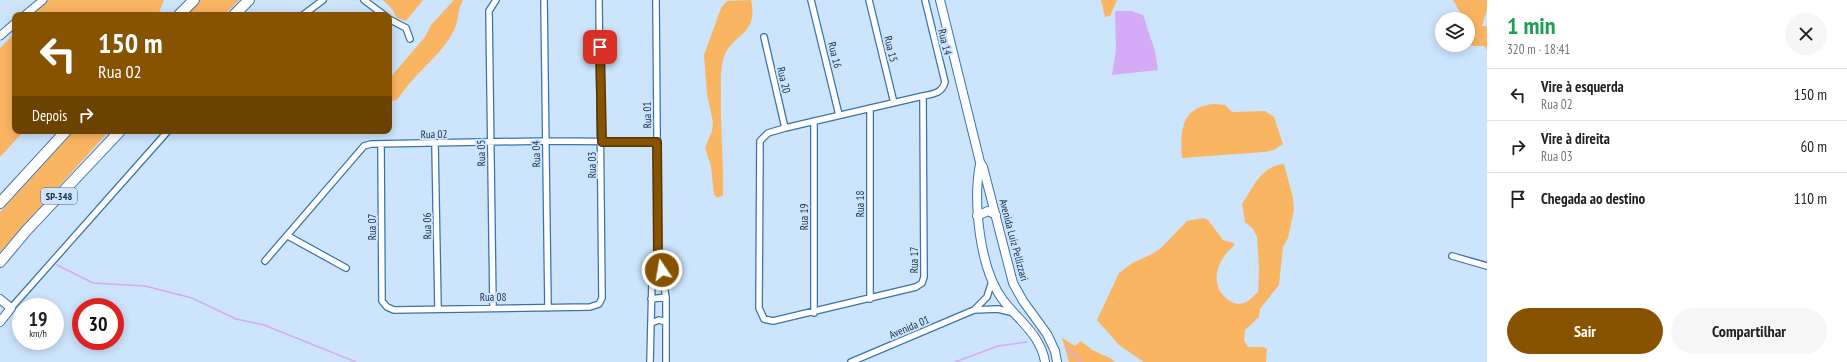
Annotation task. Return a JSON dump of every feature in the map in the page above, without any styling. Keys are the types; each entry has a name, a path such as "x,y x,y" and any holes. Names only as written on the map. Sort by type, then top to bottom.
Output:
{"highway":[{"path":"181,12 194,0"},
{"path":"237,12 249,0"},
{"path":"0,202 63,134"},
{"name":"SP-348","path":"0,262 26,231 117,134"}],"main road":[{"name":"Avenida Luiz Pellizzari","path":"940,0 980,162 1016,289 1047,334 1055,351 1057,362"},
{"name":"Avenida Luiz Pellizzari","path":"980,162 977,216 979,230 992,279 1002,298 1029,328 1042,350 1045,362"},
{"path":"977,216 988,211 996,215"},
{"path":"0,299 11,308 0,322"}],"street":[{"path":"29,12 43,0"},
{"path":"307,12 323,0"},
{"path":"364,0 380,12"},
{"name":"Rua 05","path":"493,307 489,11 496,0"},
{"name":"Rua 04","path":"544,0 548,308"},
{"name":"Rua 03","path":"598,304 602,298 602,142 599,0"},
{"name":"Rua 01","path":"656,0 658,255"},
{"name":"Rua 16","path":"811,0 839,115"},
{"name":"Rua 15","path":"869,0 894,103"},
{"name":"Rua 14","path":"923,96 938,93 943,89 945,82 925,0"},
{"path":"392,21 406,28 410,39"},
{"path":"0,35 12,26"},
{"name":"Rua 20","path":"764,37 785,128"},
{"path":"785,128 923,96"},
{"name":"Rua 17","path":"785,128 768,133 760,141 759,308 764,318 773,321 814,313 870,299 916,287 922,283 924,277 923,96"},
{"name":"Rua 18","path":"870,108 870,299"},
{"name":"Rua 19","path":"814,121 814,313"},
{"path":"11,308 165,134"},
{"name":"Rua 02","path":"265,261 364,146 371,144 546,141 657,142"},
{"name":"Rua 07","path":"381,144 382,301 387,308"},
{"name":"Rua 06","path":"435,144 438,308"},
{"path":"288,236 346,268"},
{"path":"658,255 664,280 666,297 666,362"},
{"path":"650,362 652,281 658,255"},
{"path":"1452,256 1487,266"},
{"name":"Avenida 01","path":"974,310 987,297 992,279"},
{"path":"652,281 664,280"},
{"path":"651,298 666,297"},
{"name":"Rua 08","path":"387,308 394,310 493,307 548,308 590,307 598,304"},
{"name":"Avenida 01","path":"851,362 974,310 998,309 1015,313"},
{"path":"651,323 659,320 666,322"}],"shaded area":[{"path":"48,0 164,0 159,12 36,12"},
{"path":"201,0 239,0 227,12 189,12"},
{"path":"383,0 423,0 406,21 397,18 392,9"},
{"path":"454,0 463,0 455,28 449,39 399,97 392,101 392,76 425,37 431,25"},
{"path":"751,0 752,12 751,21 748,28 728,49 722,66 721,107 723,195 718,198 714,195 711,166 705,148 712,131 713,122 707,94 704,55 721,8 727,1"},
{"path":"1101,0 1117,0 1110,16 1105,17"},
{"path":"1453,0 1487,0 1487,10 1482,26 1487,26 1487,50 1484,46 1475,46 1475,12 1460,12"},
{"path":"1115,11 1131,11 1143,15 1155,51 1158,70 1112,75 1116,50"},
{"path":"12,36 12,134 21,134 0,157 0,48"},
{"path":"1214,104 1225,105 1232,112 1265,111 1274,117 1283,144 1274,150 1264,152 1182,158 1181,148 1183,130 1189,115 1203,106"},
{"path":"70,134 106,134 0,252 0,212"},
{"path":"1284,164 1293,198 1294,210 1288,238 1283,247 1279,285 1260,309 1259,317 1245,330 1244,340 1248,347 1263,347 1267,349 1266,362 1144,362 1119,345 1097,320 1119,273 1132,263 1161,248 1187,221 1203,218 1208,220 1223,240 1234,243 1234,246 1222,259 1217,275 1217,283 1225,298 1234,303 1245,303 1258,292 1259,268 1257,237 1253,229 1245,222 1242,204 1254,184 1264,173 1269,169"},
{"path":"1062,338 1075,346 1081,341 1092,350 1110,358 1115,362 1069,362"}],"waterway":[{"path":"57,265 93,283 145,286 192,298 236,319 264,325 356,362"},
{"path":"955,362 998,346 1027,342"},
{"path":"1066,347 1082,362"}],"route":[{"path":"600,47 602,142 657,142 658,255 662,270"}]}
